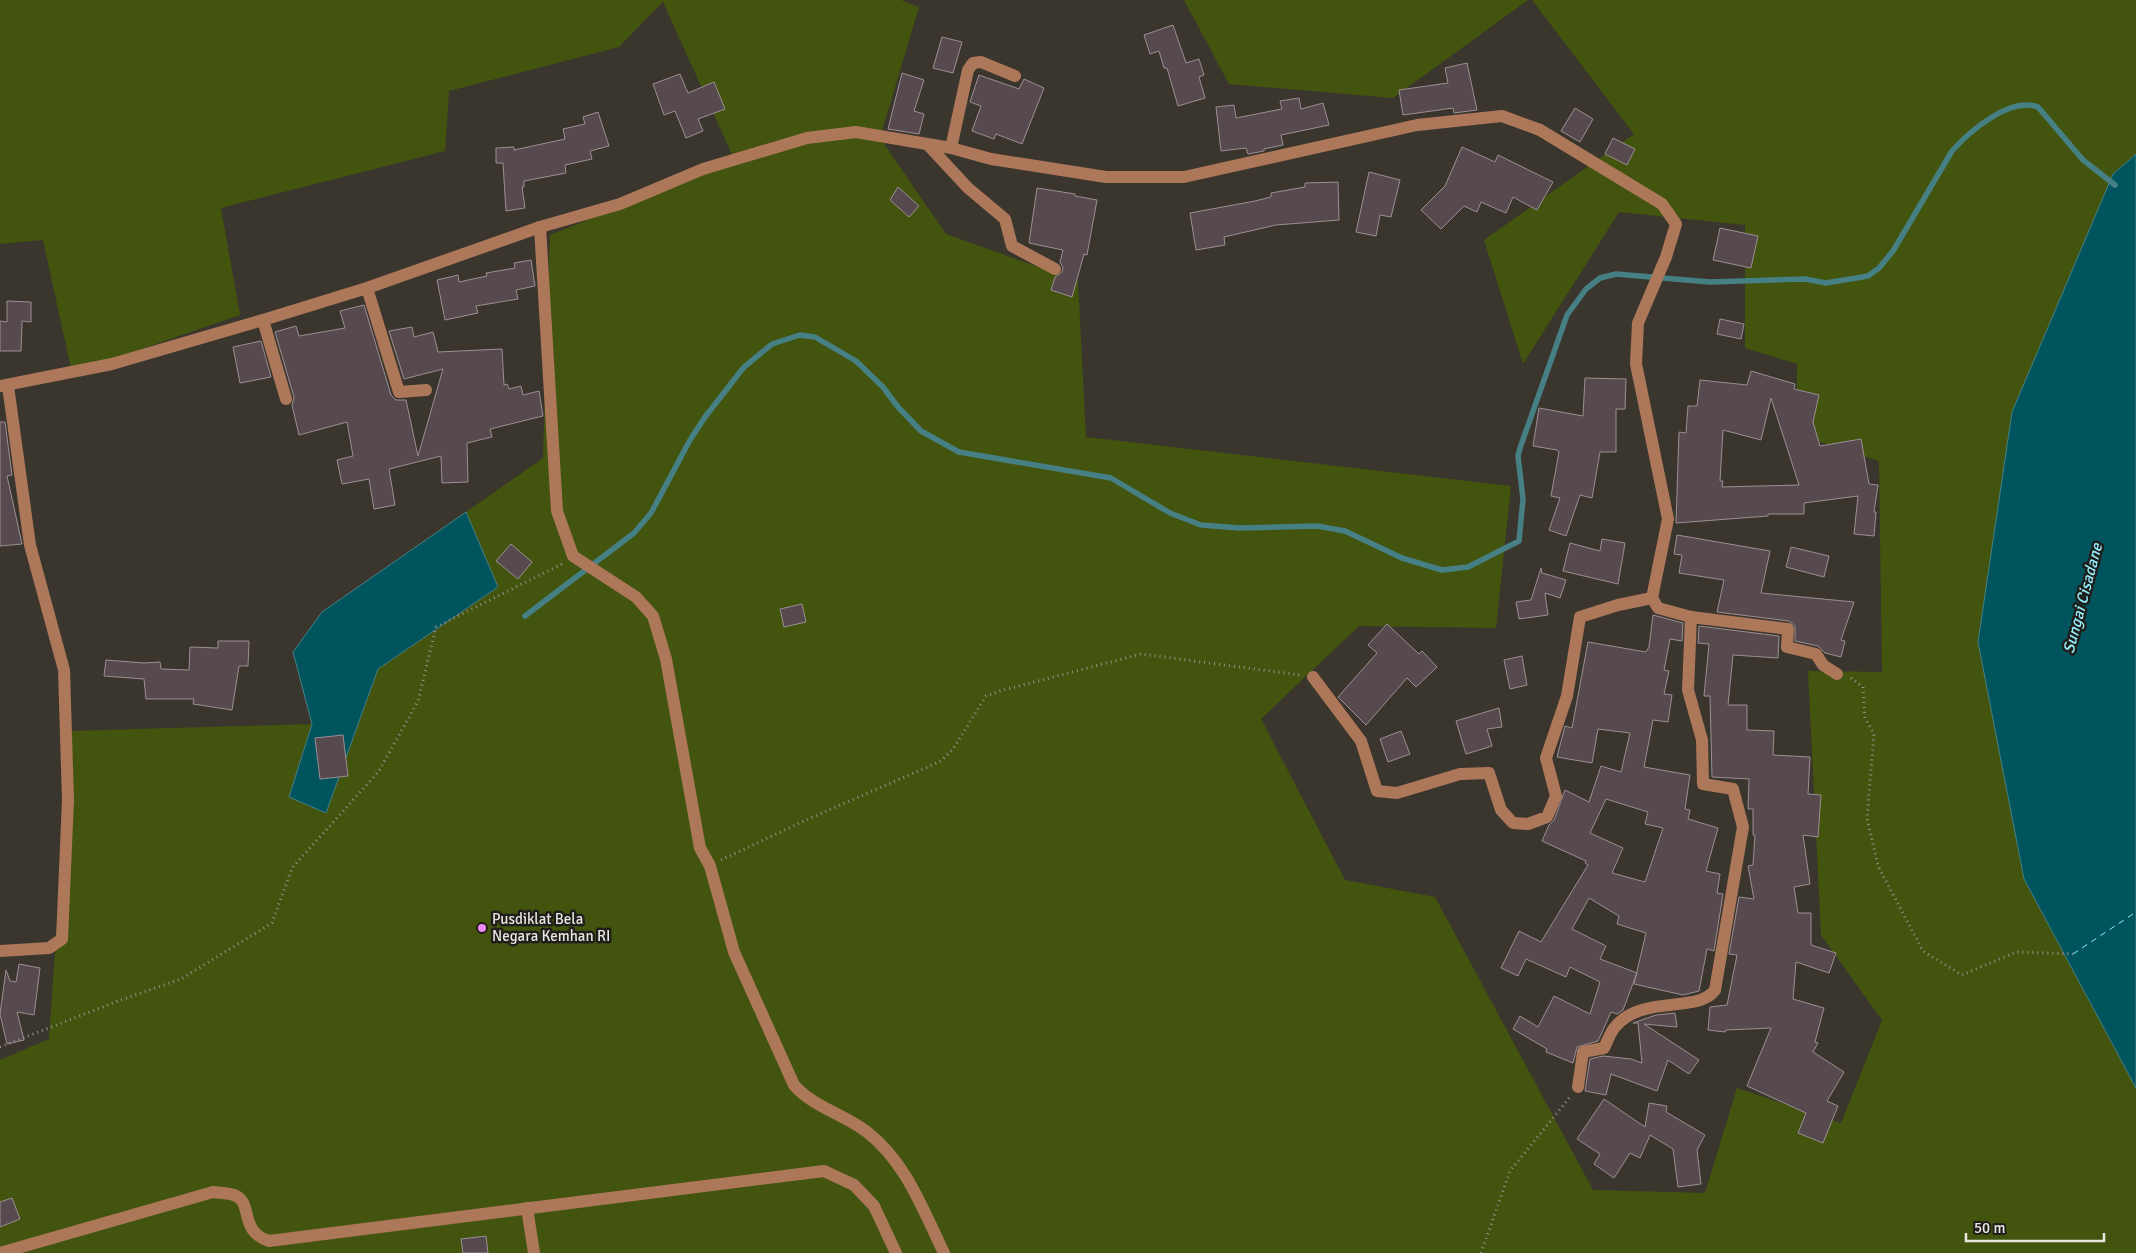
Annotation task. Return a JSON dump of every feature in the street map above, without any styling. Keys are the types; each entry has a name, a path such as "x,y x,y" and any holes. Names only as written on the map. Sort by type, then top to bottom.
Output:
{"street":[{"path":"951,148 968,70 973,63 981,62 1015,76"},
{"path":"0,951 49,948 62,939 68,800 64,670 30,545 4,386 112,364 367,288 540,227 620,204 703,169 807,138 856,132 951,148 991,159 1106,177 1184,177 1417,125 1502,116 1540,130 1662,204 1676,224 1666,257 1638,323 1636,364 1668,519 1652,598 1658,608 1691,617 1788,629 1787,648 1816,654 1822,665 1838,674"},
{"path":"928,144 968,188 1005,219 1012,246 1055,269"},
{"path":"540,227 557,511 573,556 636,597 653,616 666,659 700,848 710,866 734,952 794,1085 804,1096 867,1132 904,1171 944,1253"},
{"path":"367,288 399,392 426,390"},
{"path":"263,320 286,399"},
{"path":"1313,677 1361,741 1377,790 1397,793 1460,774 1489,773 1501,810 1513,823 1528,824 1547,816 1556,796 1546,758 1567,696 1580,617 1618,605 1652,598"},
{"path":"1578,1087 1584,1052 1604,1048 1615,1027 1630,1016 1642,1008 1700,1000 1710,996 1715,990 1743,827 1734,790 1703,784 1702,740 1688,690 1691,617"},
{"path":"0,1253 214,1192 236,1196 244,1205 251,1231 258,1237 268,1240 824,1171 854,1185 874,1206 896,1253"},
{"path":"527,1208 534,1253"}],"path":[{"path":"0,1047 118,1001 181,979 272,923 292,868 379,770 418,701 436,627 553,570 573,556"},
{"path":"710,866 804,821 941,760 953,749 986,696 1000,691 1141,654 1313,677"},
{"path":"1838,674 1852,678 1863,687 1865,718 1874,734 1867,818 1878,866 1924,951 1962,976 2016,952 2073,954"},
{"path":"1482,1253 1510,1171 1578,1087"}],"green space":[{"path":"0,0 901,0 919,7 880,138 946,234 1078,281 1086,437 1511,486 1496,628 1359,626 1261,719 1345,880 1435,897 1593,1190 1705,1193 1737,1088 1841,1123 1882,1020 1821,935 1808,671 1882,672 1879,461 1797,434 1797,364 1745,348 1745,225 1619,212 1523,364 1484,240 1634,134 1532,0 2136,0 2136,154 2113,174 2024,879 2136,1088 2136,1253 0,1253 0,1060 49,1039 70,731 312,724 289,797 326,812 378,669 498,587 466,512 543,458 550,235 735,161 663,2 619,47 449,91 445,151 221,208 240,315 72,373 43,240 0,244"},
{"path":"1184,0 1528,0 1393,98 1229,84"}],"water":[{"name":"Sungai Cisadane","path":"2136,154 2136,1088 2024,879 1978,642 2012,412 2113,174"},
{"path":"466,512 498,587 378,669 326,813 289,797 312,724 293,652 322,612"}],"building":[{"path":"1173,25 1186,63 1199,59 1204,75 1199,77 1205,98 1178,106 1167,68 1164,68 1159,51 1150,54 1144,35"},
{"path":"942,37 962,42 953,73 933,68"},
{"path":"1467,63 1477,110 1454,113 1453,108 1403,115 1399,90 1448,83 1445,68"},
{"path":"902,73 924,80 914,111 924,114 919,134 888,129"},
{"path":"680,74 688,93 714,82 725,109 698,119 703,131 686,138 675,111 664,115 653,84"},
{"path":"979,75 1019,89 1024,79 1044,88 1022,144 996,134 994,139 972,131 981,106 970,102"},
{"path":"1299,98 1301,109 1323,103 1329,125 1281,135 1283,145 1264,149 1264,151 1248,154 1246,148 1221,151 1216,107 1234,105 1236,118 1282,109 1280,101"},
{"path":"1575,108 1593,119 1580,142 1561,131"},
{"path":"598,112 609,146 590,151 592,159 565,165 566,173 524,181 524,187 522,187 525,208 506,211 503,163 496,163 496,148 514,147 514,150 565,139 563,129 585,124 583,117"},
{"path":"1613,138 1635,149 1627,165 1605,154"},
{"path":"1462,147 1495,162 1498,155 1553,182 1537,210 1513,197 1506,213 1481,202 1477,212 1464,206 1441,229 1421,210 1445,186"},
{"path":"1369,172 1400,180 1391,217 1380,215 1376,236 1356,232"},
{"path":"1338,182 1339,220 1276,225 1224,237 1225,245 1196,250 1190,213 1271,197 1271,193 1305,187 1305,183"},
{"path":"898,187 919,206 909,217 890,200"},
{"path":"1037,188 1075,194 1075,196 1097,200 1087,255 1084,254 1072,297 1051,290 1055,277 1062,272 1063,268 1060,262 1063,250 1029,243"},
{"path":"1720,228 1758,236 1751,268 1713,260"},
{"path":"531,260 535,286 516,290 518,299 476,306 478,313 445,320 437,280 458,275 459,282 487,276 486,273 515,268 514,263"},
{"path":"7,301 31,302 31,322 22,321 21,351 0,351 0,321 7,322"},
{"path":"364,305 391,395 396,400 406,400 418,456 443,369 404,379 389,331 412,327 414,337 433,332 438,352 502,349 504,385 507,384 509,389 521,386 523,395 539,391 543,416 490,429 492,437 467,443 468,482 442,483 441,456 389,469 395,505 374,509 369,479 342,484 337,460 353,456 347,422 299,435 292,405 294,397 275,332 296,326 299,336 345,328 340,311"},
{"path":"1720,319 1744,324 1741,339 1717,334"},
{"path":"261,341 271,377 240,383 233,347"},
{"path":"1751,371 1795,384 1794,389 1819,395 1813,422 1820,446 1861,439 1869,484 1878,485 1874,512 1876,512 1874,536 1854,534 1858,496 1804,503 1804,514 1768,514 1768,516 1676,523 1679,432 1686,433 1688,406 1697,406 1700,380 1747,385","holes":["1771,398 1799,485 1722,487 1723,481 1720,481 1723,430 1761,440"]},
{"path":"1585,378 1626,379 1625,409 1616,409 1616,452 1600,452 1592,498 1580,495 1566,536 1549,530 1560,498 1551,496 1559,452 1533,446 1539,408 1583,416"},
{"path":"0,422 5,422 12,475 7,476 22,544 0,546"},
{"path":"1677,535 1770,551 1761,593 1854,602 1841,640 1845,641 1841,657 1825,653 1818,646 1795,641 1795,626 1789,621 1717,612 1724,580 1679,573 1682,555 1674,554"},
{"path":"1602,539 1625,543 1618,584 1563,571 1570,543 1600,551"},
{"path":"511,544 532,562 518,579 496,561"},
{"path":"1791,547 1829,556 1824,577 1786,567"},
{"path":"1541,568 1542,573 1566,580 1560,598 1545,593 1548,615 1519,619 1516,602 1531,600"},
{"path":"802,604 806,622 784,627 780,609"},
{"path":"1653,615 1683,623 1682,641 1670,639 1664,670 1669,671 1664,694 1672,695 1668,722 1653,720 1644,767 1690,775 1685,809 1690,810 1688,819 1718,828 1706,871 1720,874 1717,893 1723,894 1714,951 1707,949 1699,991 1683,995 1634,984 1636,976 1623,1010 1617,1014 1611,1012 1598,1041 1577,1047 1573,1063 1546,1052 1547,1049 1513,1029 1520,1016 1538,1027 1554,996 1590,1014 1600,982 1570,967 1566,977 1526,959 1518,976 1501,968 1519,931 1541,942 1588,865 1585,863 1586,861 1542,841 1549,825 1554,820 1565,790 1589,802 1601,766 1621,772 1630,733 1598,729 1592,763 1557,757 1565,726 1572,728 1588,642 1646,652 1649,647","holes":["1606,799 1648,812 1645,824 1663,828 1645,882 1612,873 1623,848 1590,833","1589,898 1619,916 1617,924 1646,933 1637,973 1600,959 1606,946 1572,929"]},
{"path":"1387,624 1419,654 1422,651 1437,667 1416,687 1407,678 1366,725 1338,697 1377,653 1368,645"},
{"path":"1699,626 1779,636 1778,658 1733,655 1728,705 1747,705 1747,730 1774,731 1773,755 1810,757 1808,794 1821,795 1818,837 1803,835 1810,884 1794,887 1798,913 1811,913 1811,945 1836,953 1829,973 1796,962 1793,999 1824,1008 1815,1042 1818,1043 1813,1052 1844,1072 1827,1101 1838,1106 1823,1143 1798,1133 1806,1113 1747,1086 1771,1028 1726,1030 1725,1032 1708,1030 1710,1007 1727,1005 1737,955 1729,954 1739,897 1754,899 1748,866 1753,865 1755,835 1753,835 1753,809 1748,809 1749,779 1712,777 1710,696 1704,696 1709,644 1698,643"},
{"path":"218,641 249,641 248,666 239,666 232,710 193,704 194,699 146,699 144,679 104,676 106,660 144,663 160,662 161,669 189,670 190,647 218,648"},
{"path":"1522,656 1527,685 1510,689 1504,660"},
{"path":"1499,708 1502,727 1487,729 1492,746 1466,754 1456,721"},
{"path":"1401,731 1410,754 1388,762 1380,739"},
{"path":"343,735 348,776 320,779 315,738"},
{"path":"19,964 40,968 34,1015 17,1012 24,1040 7,1044 0,1014 6,970 10,981 16,982"},
{"path":"1675,1013 1677,1027 1644,1024 1699,1060 1689,1074 1668,1060 1657,1091 1611,1074 1606,1095 1585,1091 1590,1059 1603,1056 1631,1059 1642,1063 1638,1023 1633,1023 1656,1015"},
{"path":"1604,1099 1645,1127 1649,1103 1667,1106 1666,1112 1705,1135 1697,1150 1701,1184 1678,1187 1673,1149 1650,1135 1640,1158 1630,1153 1614,1178 1594,1164 1600,1154 1577,1139"},
{"path":"12,1198 20,1219 0,1227 0,1202"},
{"path":"486,1236 488,1253 463,1253 461,1239"}],"waterway":[{"path":"525,616 634,533 651,513 690,440 705,417 744,367 772,344 800,335 815,337 856,361 883,387 898,407 921,431 959,452 1111,478 1170,513 1201,525 1239,528 1317,526 1345,531 1402,558 1442,570 1468,567 1519,541 1523,499 1518,456 1520,448 1567,315 1586,289 1600,278 1616,274 1710,282 1805,279 1826,283 1868,276 1879,268 1893,251 1952,151 1979,126 2003,111 2015,107 2027,105 2038,107 2083,160 2115,185"}],"ferry route":[{"path":"2073,954 2136,912"}],"place":[{"name":"Pusdiklat Bela Negara Kemhan RI","path":"482,928"}]}
